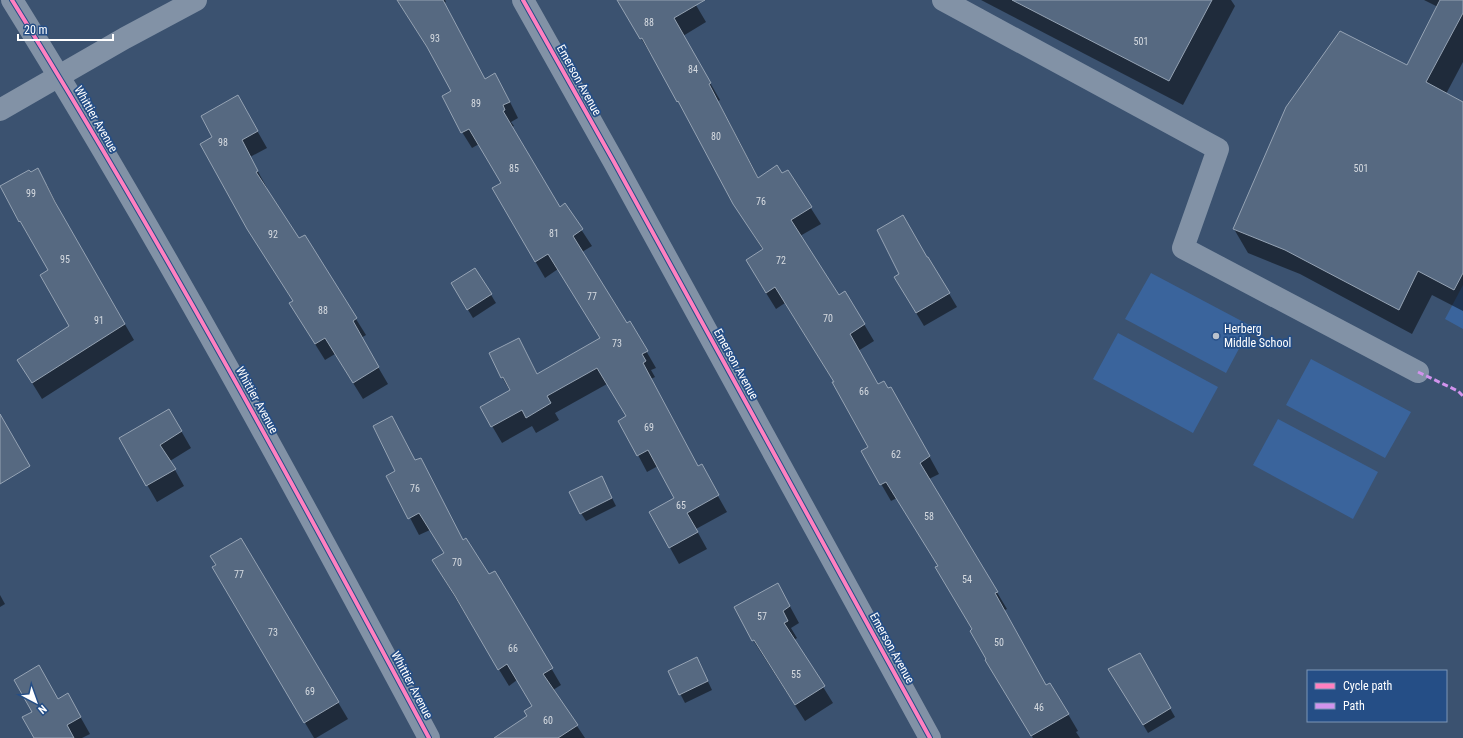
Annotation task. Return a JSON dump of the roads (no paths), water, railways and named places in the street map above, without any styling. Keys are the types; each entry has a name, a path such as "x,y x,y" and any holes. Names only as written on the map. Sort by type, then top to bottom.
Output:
{"street":[{"name":"Whittier Avenue","path":"12,0 59,76 159,246 318,529 429,738"},
{"path":"0,110 125,38 196,0"},
{"name":"Emerson Avenue","path":"523,0 614,162 930,738"},
{"path":"943,0 1218,149 1183,248 1418,372"}],"place":[{"name":"Herberg Middle School","path":"1216,336"}]}
